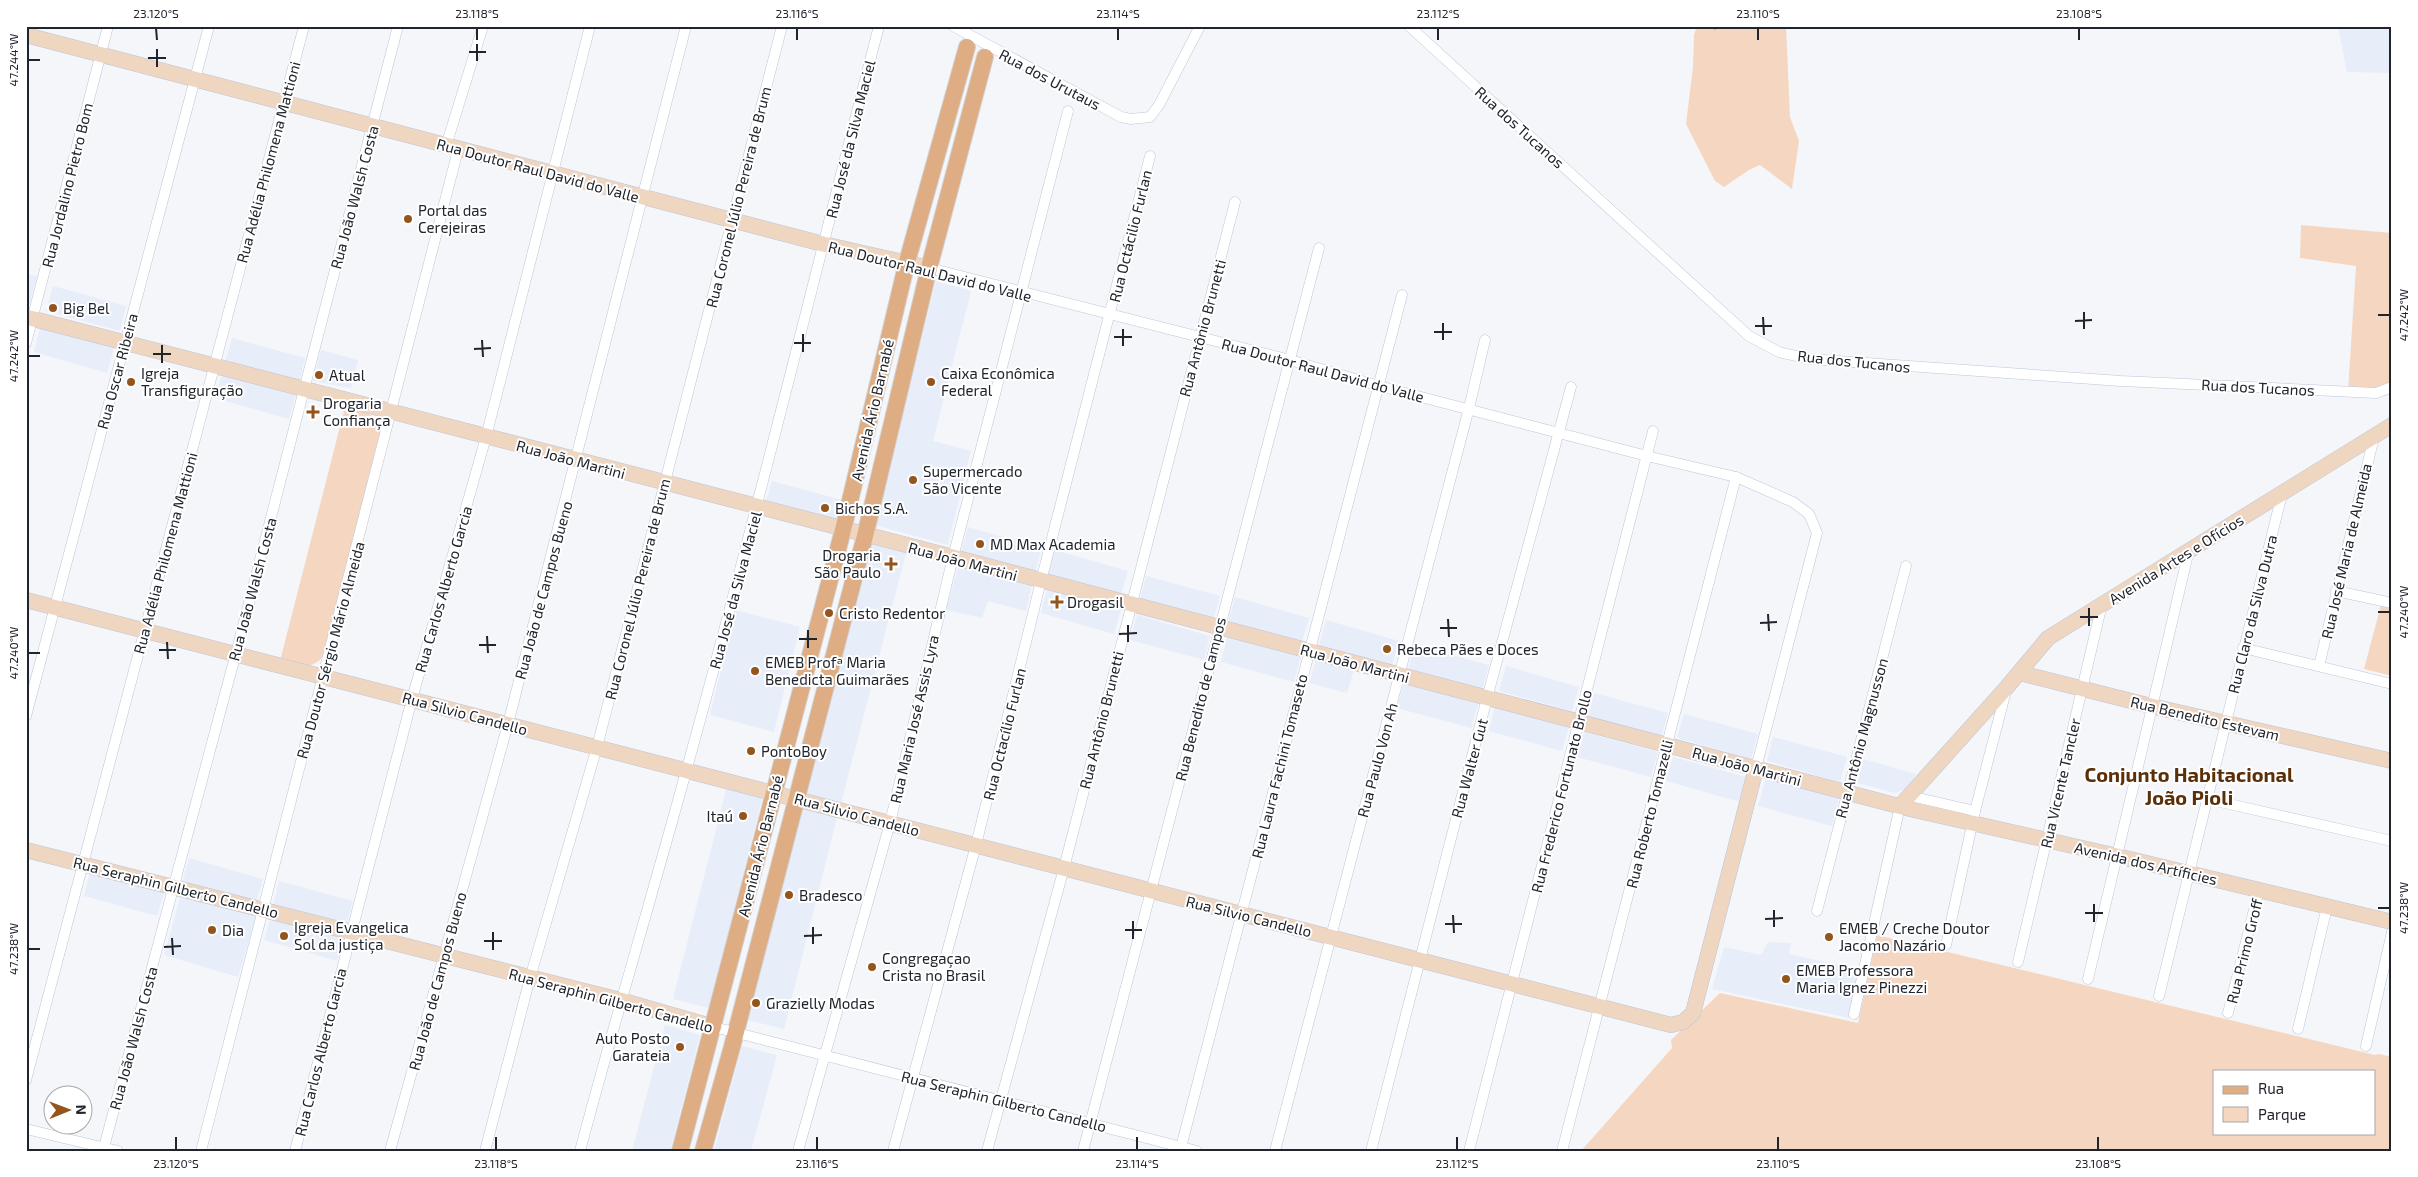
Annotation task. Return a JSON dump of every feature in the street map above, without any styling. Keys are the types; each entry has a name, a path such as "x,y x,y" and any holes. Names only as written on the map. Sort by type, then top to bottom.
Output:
{"main road":[{"name":"Avenida Ário Barnabé","path":"680,1151 714,1028 773,793 843,530 907,262 956,92 967,47"},
{"name":"Avenida Ário Barnabé","path":"703,1151 736,1034 864,536 929,268 985,57"},
{"path":"956,92 962,88 968,88 973,92 975,99"}],"street":[{"name":"Rua Jordalino Pietro Bom","path":"26,343 29,318 108,26"},
{"name":"Rua Oscar Ribeira","path":"26,716 209,26"},
{"name":"Rua Adélia Philomena Mattioni","path":"26,1080 304,26"},
{"name":"Rua João Walsh Costa","path":"104,1149 172,886 236,653 398,26"},
{"name":"Rua Doutor Sérgio Mário Almeida","path":"201,1151 322,675 392,413 452,148 483,26"},
{"name":"Rua Carlos Alberto Garcia","path":"295,1151 350,932 412,699 486,437 590,26"},
{"name":"Rua João de Campos Bueno","path":"390,1151 508,724 577,461 686,26"},
{"name":"Rua Coronel Júlio Pereira de Brum","path":"485,1151 530,978 597,747 782,26"},
{"name":"Rua José da Silva Maciel","path":"580,1151 620,1000 687,770 757,508 879,26"},
{"name":"Rua dos Urutaus","path":"953,26 1121,117 1131,119 1150,117 1159,105 1200,26"},
{"name":"Rua dos Tucanos","path":"1409,26 1749,336 1779,352 1809,359 2121,381 2376,392 2392,388"},
{"name":"Rua Doutor Raul David do Valle","path":"26,35 732,221 823,244 907,262 1020,293 1290,360 1379,386 1736,478 1793,502 1809,514 1817,533 1756,768"},
{"name":"Rua Maria José Assis Lyra","path":"798,1151 890,823 952,557 1068,111"},
{"name":"Rua Octácilio Furlan","path":"1110,316 1150,156"},
{"name":"Rua Antônio Brunetti","path":"987,1151 1064,868 1130,604 1235,202"},
{"name":"Rua Benedito de Campos","path":"1083,1151 1319,248"},
{"name":"Rua Laura Fachini Tomaseto","path":"1181,1149 1402,295"},
{"name":"Rua Octacílio Furlan","path":"893,1151 976,845 1041,581 1110,316"},
{"name":"Rua João Martini","path":"29,318 1756,768 1847,791 1905,801"},
{"name":"Rua Paulo Von Ah","path":"1275,1151 1400,675 1485,340"},
{"name":"Rua Walter Gut","path":"1371,1151 1487,698 1571,387"},
{"name":"Avenida Artes e Ofícios","path":"1905,801 2048,638 2392,425"},
{"name":"Rua Frederico Fortunato Brollo","path":"1469,1151 1510,984 1654,431"},
{"name":"Rua José Maria de Almeida","path":"2319,666 2374,437"},
{"name":"Rua Roberto Tomazelli","path":"1562,1151 1736,478"},
{"name":"Rua Claro da Silva Dutra","path":"2159,996 2282,494"},
{"path":"2088,979 2189,550"},
{"name":"Rua Antônio Magnusson","path":"1817,911 1906,566"},
{"path":"2336,590 2392,603"},
{"name":"Rua Silvio Candello","path":"26,600 145,629 1671,1025 1683,1022 1693,1014 1756,768"},
{"name":"Rua Vicente Tancler","path":"2018,962 2102,604"},
{"path":"2243,648 2392,684"},
{"name":"Rua Benedito Estevam","path":"2020,672 2226,724 2392,761"},
{"path":"1946,945 1974,816 2007,687"},
{"path":"2207,799 2392,841"},
{"path":"1854,1014 1905,801"},
{"name":"Avenida dos Artíficies","path":"1905,801 1974,816 2047,840 2392,922"},
{"name":"Rua Seraphin Gilberto Candello","path":"26,850 620,1000 736,1034 824,1054 1181,1149 1196,1151"},
{"name":"Rua Primo Groff","path":"2228,1013 2259,890"},
{"path":"2298,1029 2327,907"},
{"path":"2366,1046 2392,932"},
{"path":"26,1128 118,1151"}],"shaded area":[{"path":"2338,26 2392,26 2392,73 2347,72"},
{"path":"26,274 37,276 27,313 26,313"},
{"path":"936,281 971,291 933,441 971,451 948,545 875,525"},
{"path":"53,286 126,306 120,331 46,311"},
{"path":"40,328 114,348 107,373 34,352"},
{"path":"232,338 305,358 299,383 225,363"},
{"path":"321,350 358,360 351,388 313,381"},
{"path":"222,374 296,394 289,419 215,398"},
{"path":"772,481 846,501 839,526 765,505"},
{"path":"968,527 1042,548 1035,572 961,552"},
{"path":"868,543 906,553 841,803 803,793"},
{"path":"1054,550 1128,571 1121,595 1048,575"},
{"path":"959,564 1032,584 1026,611 988,601 982,618 946,610"},
{"path":"1146,576 1220,596 1213,621 1140,600"},
{"path":"1047,589 1121,609 1114,634 1041,613"},
{"path":"1235,597 1309,618 1302,642 1228,622"},
{"name":"EMEB Profª Maria Benedicta Guimarães","path":"735,610 800,627 774,732 710,715"},
{"path":"1137,615 1210,636 1204,660 1130,640"},
{"path":"1326,620 1399,641 1392,665 1319,645"},
{"path":"1227,637 1301,657 1294,682 1221,662"},
{"path":"1415,645 1489,665 1482,690 1408,670"},
{"path":"1316,659 1354,670 1347,693 1309,683"},
{"path":"1506,666 1579,687 1572,711 1499,691"},
{"path":"1404,683 1478,704 1471,728 1397,708"},
{"path":"1594,693 1668,713 1661,738 1588,718"},
{"path":"1495,706 1569,726 1562,751 1489,731"},
{"path":"1684,714 1758,734 1751,759 1677,738"},
{"path":"1584,732 1658,752 1651,777 1577,757"},
{"path":"1773,737 1847,757 1840,782 1767,761"},
{"path":"1673,757 1746,777 1740,802 1666,781"},
{"path":"1863,759 1916,774 1907,788 1895,793 1857,783"},
{"path":"1766,778 1839,798 1832,826 1758,806"},
{"path":"727,786 763,795 709,1008 673,999"},
{"path":"802,808 837,817 784,1029 748,1020"},
{"path":"189,858 263,879 256,903 182,883"},
{"path":"90,872 164,892 157,916 84,896"},
{"path":"279,881 353,901 346,926 273,906"},
{"name":"Dia","path":"182,891 257,913 238,977 164,955"},
{"path":"271,916 344,936 337,961 264,940"},
{"name":"EMEB Professora Maria Ignez Pinezzi","path":"1768,942 1791,943 1789,954 1860,970 1849,1018 1712,989 1724,947 1761,955"},
{"path":"665,1025 700,1035 670,1151 632,1151"},
{"path":"742,1046 777,1055 751,1151 714,1151"}],"green space":[{"path":"1697,26 1786,26 1790,117 1799,141 1792,189 1760,165 1724,187 1715,181 1686,124 1693,67 1694,35"},
{"path":"2301,225 2392,233 2392,387 2348,391 2356,266 2300,258"},
{"path":"345,407 364,412 374,418 380,435 323,656 314,664 297,665 280,661"},
{"path":"2381,605 2392,607 2392,676 2364,669"},
{"path":"1877,935 2375,1055 2392,1057 2392,1151 1581,1151 1672,1048 1671,1040 1720,993 1858,1023"}],"place":[{"name":"Portal das Cerejeiras","path":"408,219"},
{"name":"Big Bel","path":"53,308"},
{"name":"Atual","path":"319,375"},
{"name":"Igreja Transfiguração","path":"131,382"},
{"name":"Caixa Econômica Federal","path":"931,382"},
{"name":"Drogaria Confiança","path":"313,412"},
{"name":"Supermercado São Vicente","path":"913,480"},
{"name":"Bichos S.A.","path":"825,508"},
{"name":"MD Max Academia","path":"980,544"},
{"name":"Drogaria São Paulo","path":"891,564"},
{"name":"Drogasil","path":"1057,602"},
{"name":"Cristo Redentor","path":"829,613"},
{"name":"Rebeca Pães e Doces","path":"1387,649"},
{"name":"EMEB Profª Maria Benedicta Guimarães","path":"755,671"},
{"name":"PontoBoy","path":"751,751"},
{"name":"Itaú","path":"743,816"},
{"name":"Bradesco","path":"789,895"},
{"name":"Dia","path":"212,930"},
{"name":"Igreja Evangelica Sol da justiça","path":"284,936"},
{"name":"EMEB / Creche Doutor Jacomo Nazário","path":"1829,937"},
{"name":"Congregaçao Crista no Brasil","path":"872,967"},
{"name":"EMEB Professora Maria Ignez Pinezzi","path":"1786,979"},
{"name":"Grazielly Modas","path":"756,1003"},
{"name":"Auto Posto Garateia","path":"680,1047"}],"district":[{"name":"Conjunto Habitacional João Pioli","path":"2189,786"}]}
